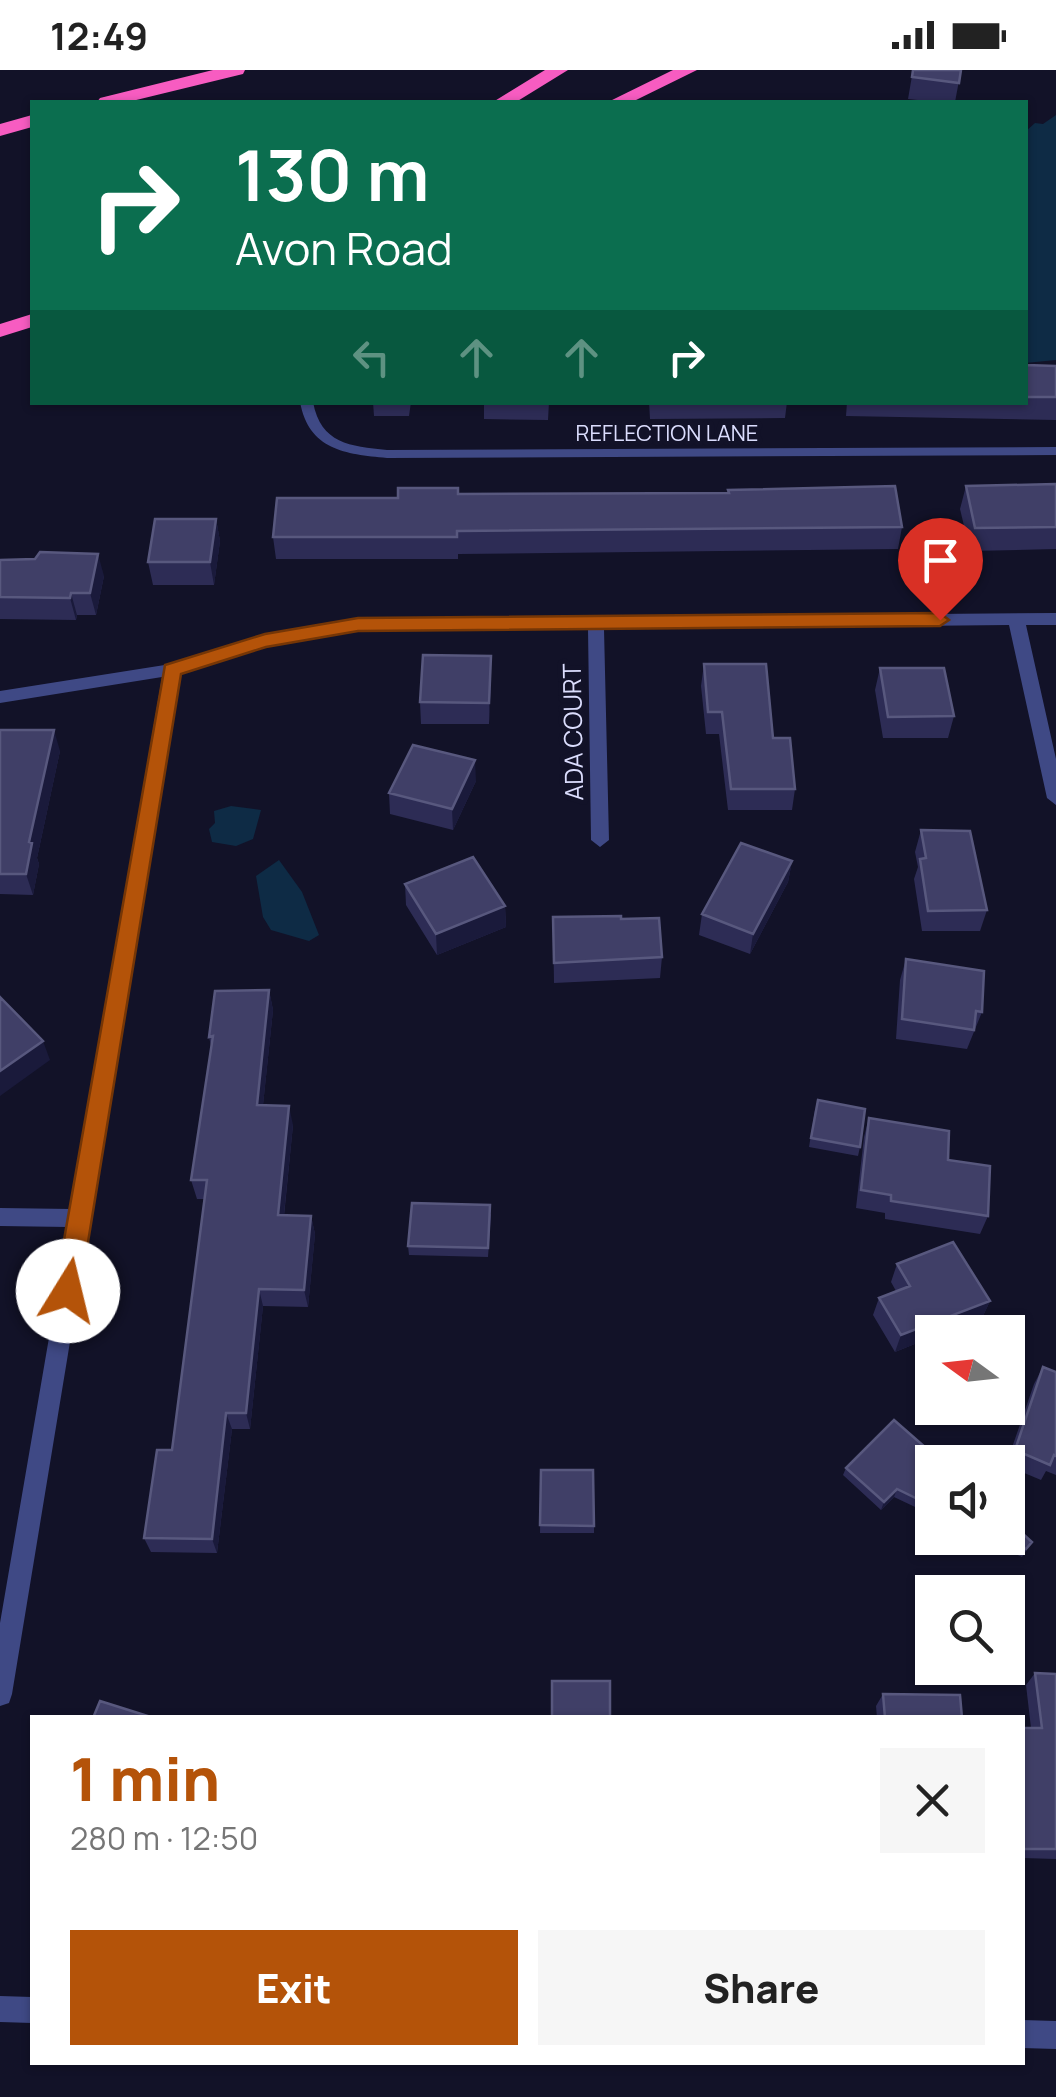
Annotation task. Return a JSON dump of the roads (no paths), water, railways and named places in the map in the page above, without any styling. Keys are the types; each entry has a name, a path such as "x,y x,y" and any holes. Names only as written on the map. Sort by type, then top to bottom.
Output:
{"highway":[{"path":"115,100 236,70"},
{"path":"506,100 559,70"},
{"path":"622,100 688,70"},
{"path":"0,130 30,122"},
{"path":"0,331 30,321"},
{"path":"0,339 30,334"}],"street":[{"path":"1016,619 1056,798"},
{"path":"0,697 172,670 265,641 358,625 1056,619"},
{"name":"ADA COURT","path":"596,622 600,840"},
{"path":"0,1694 172,670"},
{"path":"0,1217 80,1218"},
{"path":"0,2010 30,2010"},
{"path":"1025,2034 1056,2035"}],"lane":[{"name":"REFLECTION LANE","path":"306,405 309,420 327,442 345,449 387,454 1056,451"}],"water":[{"path":"1056,115 1056,360 1028,363 1028,129 1035,123 1043,124"},
{"path":"231,806 261,810 253,839 236,846 212,842 209,829 215,823 214,811"},
{"path":"279,860 302,892 319,935 309,941 271,930 263,917 256,876"}]}
